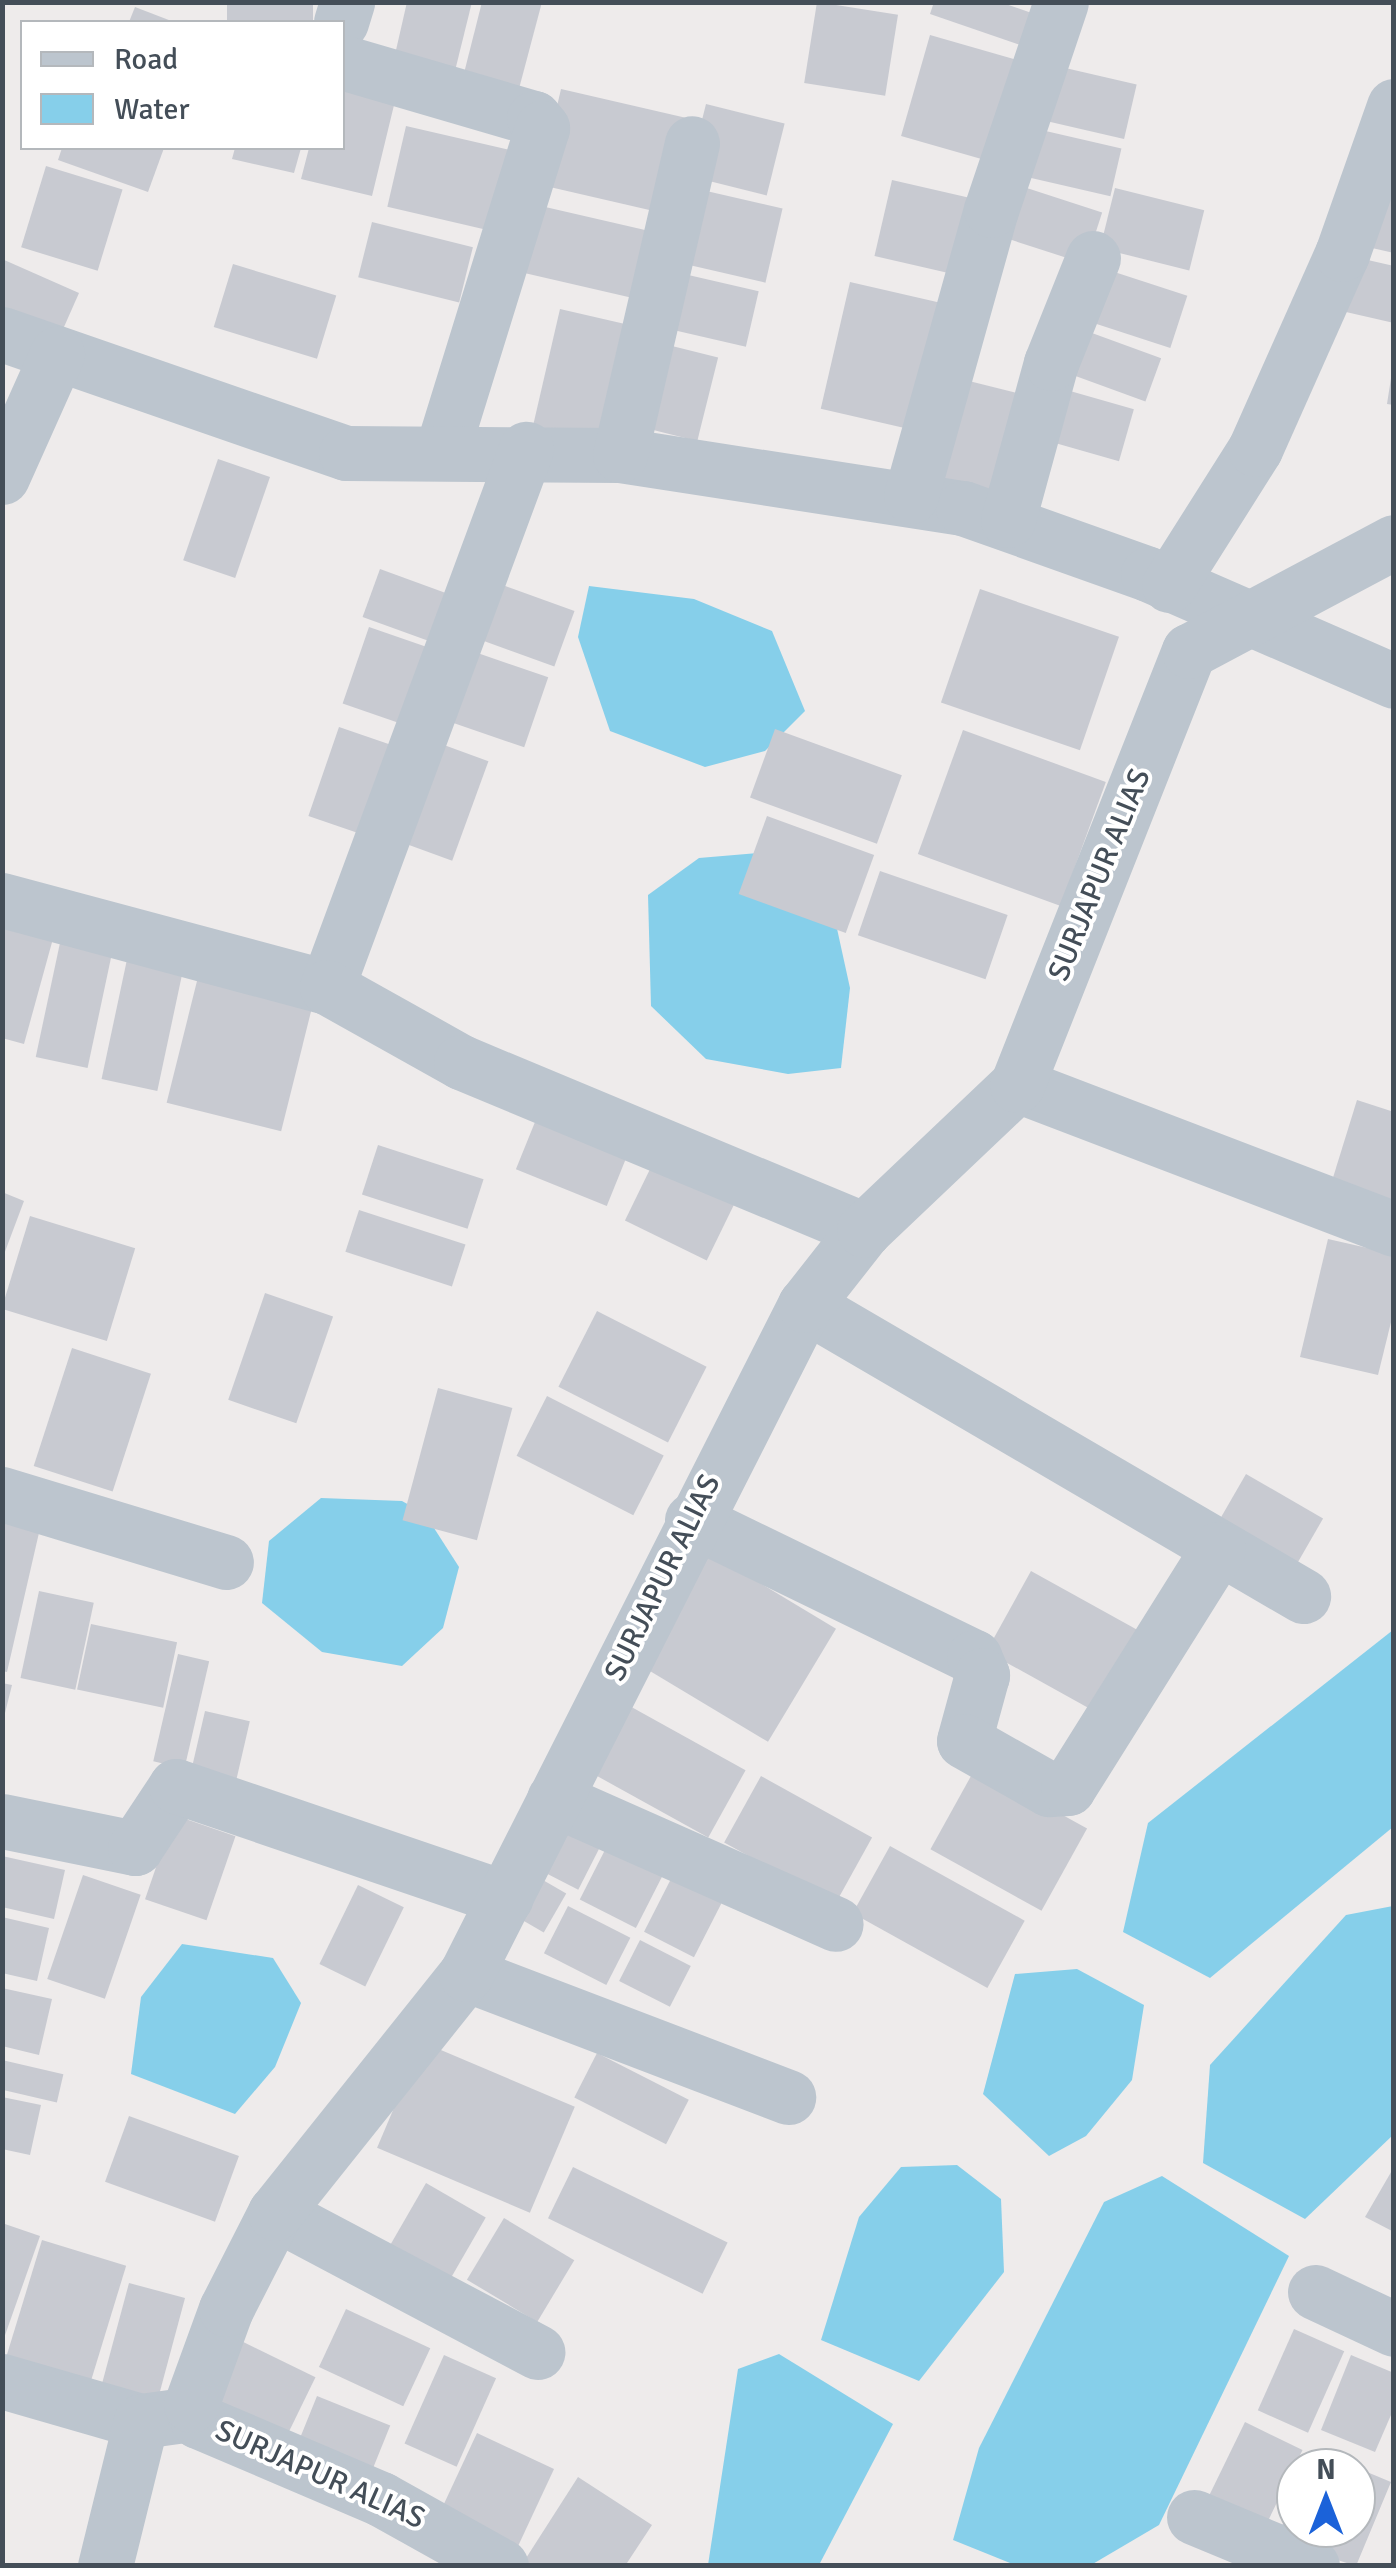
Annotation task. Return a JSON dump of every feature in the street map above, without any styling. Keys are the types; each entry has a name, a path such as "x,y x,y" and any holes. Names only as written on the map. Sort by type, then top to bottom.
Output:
{"street":[{"path":"911,496 990,210 1061,2"},
{"path":"345,63 534,118 542,128 442,452"},
{"path":"1169,585 1255,449 1342,254 1394,106"},
{"path":"620,455 692,143"},
{"path":"1008,520 1051,363 1093,258"},
{"path":"2,334 346,453 526,449 620,455 911,496 1008,520 1169,585 1241,622 1394,681"},
{"path":"2,476 57,354"},
{"path":"326,987 526,449"},
{"name":"SURJAPUR ALIAS","path":"501,2566 381,2499 166,2418 276,2213 466,1974 692,1520 806,1304 864,1230 1017,1086 1188,651 1394,542"},
{"path":"2,900 326,987 462,1062 864,1230"},
{"path":"1017,1086 1292,1198 1394,1229"},
{"path":"806,1304 1303,1596"},
{"path":"2,1494 226,1562"},
{"path":"692,1520 974,1657 982,1676 964,1741 1050,1790 1068,1788 1218,1549"},
{"path":"2,1820 136,1848 176,1786 505,1898"},
{"path":"554,1799 836,1924"},
{"path":"466,1974 788,2097"},
{"path":"276,2213 536,2352"},
{"path":"1315,2292 1394,2329"},
{"path":"2,2381 166,2418 105,2566"},
{"path":"1194,2518 1312,2566"}],"water":[{"path":"589,586 694,599 772,631 805,711 765,751 705,767 610,731 578,637"},
{"path":"782,851 834,915 850,988 841,1068 788,1074 706,1059 651,1006 648,895 699,858"},
{"path":"321,1498 402,1501 425,1514 459,1567 443,1628 402,1666 322,1652 262,1603 269,1541"},
{"path":"1393,1630 1393,1827 1210,1978 1123,1932 1148,1823"},
{"path":"1393,1906 1393,2135 1305,2219 1203,2163 1210,2065 1346,1915"},
{"path":"182,1944 273,1958 301,2003 275,2067 235,2114 131,2074 141,1997"},
{"path":"1077,1969 1144,2005 1132,2080 1086,2136 1049,2156 983,2094 1015,1974"},
{"path":"957,2165 1001,2199 1004,2272 919,2381 821,2340 859,2217 901,2167"},
{"path":"1162,2176 1289,2256 1159,2525 1091,2565 1015,2565 953,2540 979,2448 1104,2202"},
{"path":"779,2354 893,2424 819,2565 708,2565 738,2369"}],"building":[{"path":"227,2 313,2 313,20 227,20"},
{"path":"407,2 472,2 451,87 391,72"},
{"path":"482,2 542,2 516,100 461,85"},
{"path":"817,2 898,15 885,96 804,83"},
{"path":"934,2 1000,2 1043,17 1032,49 930,14"},
{"path":"135,7 169,20 130,20"},
{"path":"930,35 1026,63 997,163 901,136"},
{"path":"1048,64 1137,84 1124,139 1035,119"},
{"path":"561,89 688,118 666,214 539,184"},
{"path":"345,90 395,101 372,196 301,179 308,150 345,150"},
{"path":"706,104 785,124 767,195 688,176"},
{"path":"406,126 510,150 492,231 387,207"},
{"path":"1024,126 1121,148 1110,196 1013,174"},
{"path":"61,150 163,150 148,192 58,160"},
{"path":"234,150 300,150 294,173 232,159"},
{"path":"46,166 123,189 98,271 21,247"},
{"path":"892,180 976,199 958,275 874,256"},
{"path":"1008,182 1102,213 1085,264 991,233"},
{"path":"1394,183 1394,253 1372,248"},
{"path":"689,187 783,209 765,283 672,261"},
{"path":"1115,188 1204,210 1189,270 1100,248"},
{"path":"541,206 667,235 651,302 525,273"},
{"path":"372,222 473,247 459,302 358,277"},
{"path":"1359,258 1394,266 1394,323 1346,312"},
{"path":"2,259 79,293 56,345 2,321"},
{"path":"233,264 336,296 317,359 214,327"},
{"path":"1096,266 1187,296 1170,348 1079,318"},
{"path":"671,271 759,291 746,347 658,327"},
{"path":"850,282 944,304 914,430 821,409"},
{"path":"560,309 627,325 599,447 532,432"},
{"path":"1070,325 1161,358 1145,401 1054,368"},
{"path":"656,342 718,357 697,441 635,425"},
{"path":"1394,359 1394,405 1387,404"},
{"path":"953,377 1035,397 1007,507 926,487"},
{"path":"1056,387 1134,409 1119,461 1041,439"},
{"path":"218,459 270,477 235,578 183,560"},
{"path":"380,569 461,598 443,646 363,617"},
{"path":"489,580 575,611 554,667 469,635"},
{"path":"980,589 1119,637 1080,750 941,702"},
{"path":"369,627 443,652 416,729 343,704"},
{"path":"466,649 548,677 524,747 442,719"},
{"path":"339,727 400,748 369,837 308,816"},
{"path":"775,729 902,775 877,844 750,798"},
{"path":"963,730 1106,782 1061,906 918,854"},
{"path":"433,741 488,761 452,861 397,841"},
{"path":"767,816 874,855 846,933 739,894"},
{"path":"880,871 1008,915 986,979 858,935"},
{"path":"2,922 54,935 24,1044 2,1038"},
{"path":"64,924 116,935 88,1068 36,1057"},
{"path":"129,950 185,962 157,1091 102,1079"},
{"path":"201,965 315,994 281,1131 167,1103"},
{"path":"1357,1100 1394,1112 1394,1217 1327,1197"},
{"path":"535,1122 626,1159 607,1206 516,1169"},
{"path":"378,1145 484,1179 467,1229 362,1194"},
{"path":"653,1163 735,1203 707,1260 625,1221"},
{"path":"2,1192 24,1201 3,1257 2,1257"},
{"path":"359,1210 466,1245 452,1286 345,1252"},
{"path":"30,1216 135,1248 107,1341 2,1309"},
{"path":"1328,1239 1394,1254 1394,1310 1378,1375 1300,1357"},
{"path":"265,1293 333,1316 296,1423 228,1400"},
{"path":"597,1311 707,1367 668,1443 558,1387"},
{"path":"72,1348 151,1374 113,1492 34,1466"},
{"path":"438,1388 512,1408 477,1540 403,1520"},
{"path":"547,1396 664,1455 633,1515 517,1456"},
{"path":"1246,1474 1323,1518 1291,1574 1214,1529"},
{"path":"2,1514 41,1524 7,1672 2,1671"},
{"path":"710,1553 836,1629 768,1742 642,1666"},
{"path":"1031,1571 1141,1632 1097,1713 986,1651"},
{"path":"39,1591 94,1603 75,1690 20,1678"},
{"path":"91,1624 177,1642 163,1708 77,1690"},
{"path":"178,1654 209,1661 184,1768 153,1761"},
{"path":"2,1683 12,1685 4,1717 2,1717"},
{"path":"617,1699 746,1770 708,1838 580,1766"},
{"path":"205,1711 250,1721 235,1785 190,1774"},
{"path":"976,1767 1087,1829 1042,1911 930,1849"},
{"path":"761,1776 872,1838 835,1904 724,1842"},
{"path":"174,1815 235,1836 206,1920 145,1899"},
{"path":"560,1822 602,1843 578,1890 536,1868"},
{"path":"607,1846 663,1875 636,1928 580,1899"},
{"path":"890,1846 1025,1921 987,1988 853,1913"},
{"path":"2,1856 65,1870 54,1919 2,1907"},
{"path":"529,1872 566,1894 544,1932 507,1911"},
{"path":"674,1873 724,1898 694,1957 644,1932"},
{"path":"83,1875 141,1895 105,1999 47,1979"},
{"path":"358,1885 404,1907 365,1986 319,1964"},
{"path":"568,1906 630,1938 606,1985 544,1953"},
{"path":"2,1917 49,1928 37,1981 2,1973"},
{"path":"640,1940 691,1966 670,2007 619,1981"},
{"path":"2,1988 52,1999 39,2055 2,2046"},
{"path":"422,2042 575,2107 530,2213 377,2148"},
{"path":"597,2053 689,2100 666,2144 574,2098"},
{"path":"2,2060 63,2074 57,2102 2,2090"},
{"path":"2,2097 41,2105 30,2155 2,2149"},
{"path":"129,2116 239,2156 215,2222 105,2182"},
{"path":"573,2167 728,2242 703,2294 548,2218"},
{"path":"1394,2167 1394,2232 1365,2217"},
{"path":"426,2183 486,2218 447,2284 387,2250"},
{"path":"504,2218 574,2260 537,2322 467,2280"},
{"path":"2,2223 40,2236 3,2341 2,2341"},
{"path":"42,2240 126,2266 89,2386 5,2360"},
{"path":"129,2283 185,2298 153,2417 97,2402"},
{"path":"346,2309 430,2348 403,2406 319,2367"},
{"path":"1294,2329 1344,2351 1308,2433 1258,2410"},
{"path":"231,2336 315,2377 279,2452 195,2411"},
{"path":"444,2355 496,2378 457,2467 405,2444"},
{"path":"1351,2355 1394,2373 1394,2408 1376,2450 1321,2430"},
{"path":"317,2396 390,2426 366,2486 293,2456"},
{"path":"1245,2422 1298,2448 1276,2448 1276,2504 1258,2542 1200,2514"},
{"path":"477,2433 554,2469 512,2559 435,2523"},
{"path":"1376,2476 1391,2482 1376,2518"},
{"path":"578,2477 652,2525 625,2566 521,2566"},
{"path":"1301,2548 1364,2548 1356,2566"}]}
